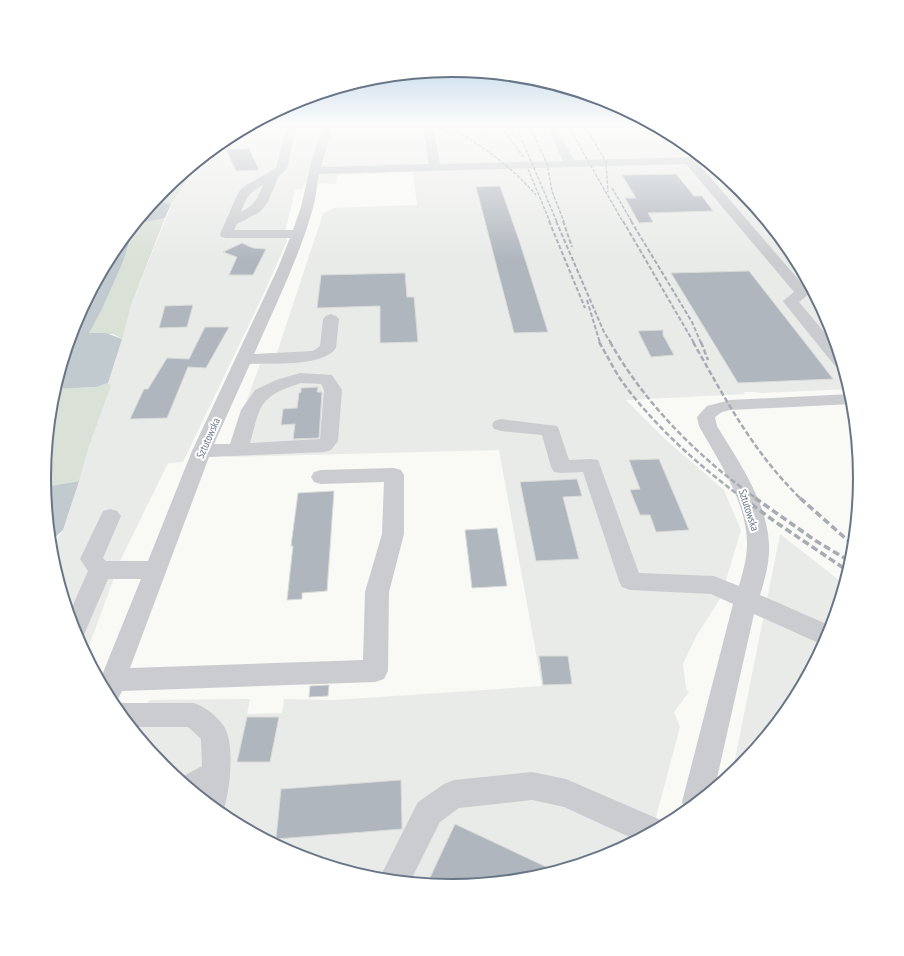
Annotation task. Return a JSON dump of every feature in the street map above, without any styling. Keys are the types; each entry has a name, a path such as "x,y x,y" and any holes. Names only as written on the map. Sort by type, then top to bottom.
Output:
{"street":[{"path":"279,171 247,189 242,195 226,234 298,234"},
{"name":"Sztutowska","path":"110,687 202,452 285,268 307,207 315,171"},
{"path":"313,177 391,171"},
{"path":"698,171 803,293 790,301 833,352"},
{"path":"230,222 256,208 262,202 273,175"},
{"path":"244,359 311,356 319,354 328,348 331,319"},
{"path":"202,452 324,446 329,441 333,390 326,379 300,378 282,384 261,394 250,410 238,450"},
{"name":"Sztutowska","path":"699,793 746,598 757,563 757,534 749,504 742,487 708,426 706,417 710,411 719,407 730,405 845,399"},
{"path":"501,424 550,430 561,467 591,465 630,581 714,585 821,633"},
{"path":"111,688 374,671 377,592 394,534 394,475 321,477"},
{"path":"100,570 91,559 110,516"},
{"path":"100,570 156,570"},
{"path":"78,621 100,570"},
{"path":"129,715 194,716 214,734 217,773 211,798"},
{"path":"195,785 217,773"},
{"path":"396,875 429,812 454,794 532,786 566,793 645,829"}],"shaded area":[{"path":"196,171 708,171 736,194 770,234 785,255 812,301 832,349 843,389 763,393 744,392 745,394 626,400 666,440 724,490 741,530 721,597 697,635 683,664 686,689 689,692 674,712 680,727 654,824 629,838 581,858 530,871 504,876 452,879 400,876 323,858 275,838 251,825 208,796 168,762 139,728 149,700 250,699 247,714 282,713 284,699 335,700 542,686 499,450 227,457 260,364 273,364 274,362 323,214 334,208 417,205 413,172 337,176 336,184 304,183 303,189 295,190 285,232 287,241 264,293 183,462 168,463 121,559 89,647 72,607 56,541 63,530 89,446 111,386 108,383 131,305 173,201"},
{"path":"193,173 171,204 161,202 168,194"},
{"path":"161,202 171,204 165,218 144,222"},
{"path":"165,218 131,305 122,339 113,334 88,334 103,307 123,262 130,240 144,222"},
{"path":"133,236 103,307 89,333 106,333 122,339 108,383 96,387 62,389 72,349 92,301 105,277"},
{"path":"108,383 111,386 89,446 79,481 51,486 54,426 62,389 96,387"},
{"path":"79,481 63,530 55,537 54,530 51,486"},
{"path":"780,534 839,580 832,607 812,655 799,679 770,722 734,764"}],"building":[{"path":"676,174 694,196 702,196 713,211 648,213 653,222 639,223 625,198 636,198 622,175"},
{"path":"500,186 548,332 514,333 476,187"},
{"path":"242,243 253,248 266,249 253,275 229,275 237,257 223,252"},
{"path":"749,271 833,379 738,383 671,273"},
{"path":"405,273 407,297 414,297 418,342 380,343 380,306 317,308 321,275"},
{"path":"193,305 187,327 159,328 165,306"},
{"path":"205,327 229,327 206,368 188,367 167,418 130,419 144,389 148,389 167,358 189,359"},
{"path":"663,330 663,335 674,355 651,357 638,331"},
{"path":"318,387 317,392 322,392 319,438 293,439 295,424 281,425 283,409 297,408 301,388"},
{"path":"659,459 689,530 656,532 650,515 640,515 630,490 640,489 629,460"},
{"path":"577,479 582,496 563,497 579,559 536,561 520,482"},
{"path":"334,491 327,591 302,593 302,599 287,600 293,546 291,546 298,493"},
{"path":"497,528 507,586 472,588 465,530"},
{"path":"539,656 568,656 572,684 543,685"},
{"path":"329,685 328,696 309,697 310,686"},
{"path":"247,717 279,717 270,762 237,762"},
{"path":"401,780 402,829 277,839 281,789"},
{"path":"455,824 547,867 504,876 452,879 430,878"}],"railway":[{"path":"512,171 536,195"},
{"path":"529,171 550,222"},
{"path":"535,171 557,222"},
{"path":"548,171 552,191 564,222"},
{"path":"594,171 623,222"},
{"path":"607,171 608,192"},
{"path":"612,188 632,222"},
{"path":"549,221 585,308"},
{"path":"556,221 604,332 611,343"},
{"path":"563,221 572,247"},
{"path":"623,221 694,343"},
{"path":"631,221 692,322 701,343"},
{"path":"587,300 600,343"},
{"path":"599,342 621,380 648,413 694,459 744,499"},
{"path":"610,342 640,387 675,428 714,466 757,499"},
{"path":"693,342 729,405 754,444 800,498"},
{"path":"701,342 708,360"},
{"path":"743,498 842,567"},
{"path":"755,498 816,541 845,558"},
{"path":"800,498 848,541"}]}
